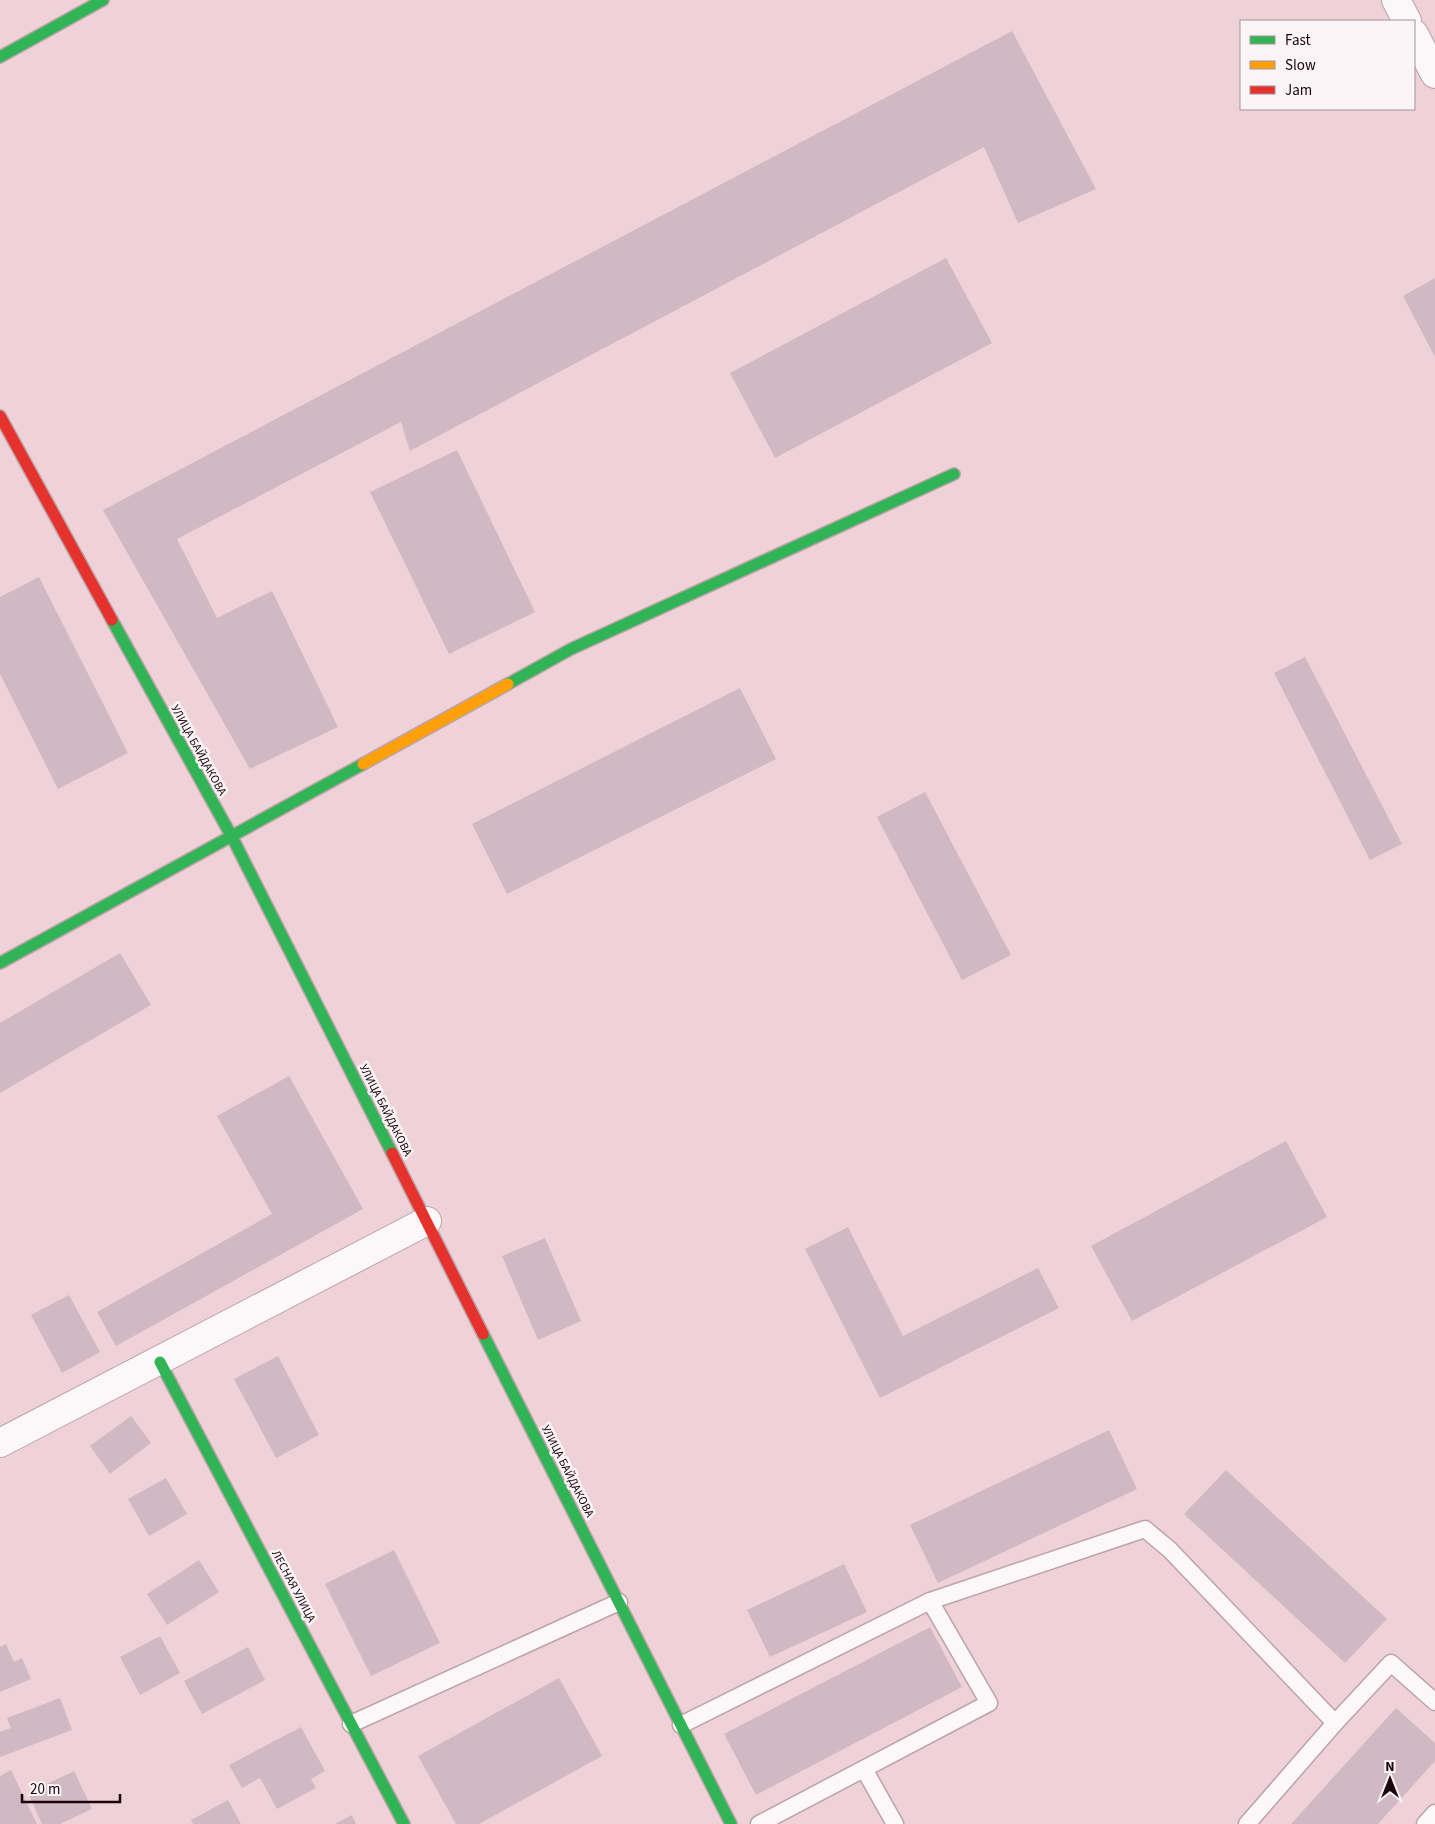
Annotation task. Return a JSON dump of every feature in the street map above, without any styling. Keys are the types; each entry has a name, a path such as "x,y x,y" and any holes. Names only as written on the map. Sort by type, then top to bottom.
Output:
{"street":[{"path":"0,57 103,0"},
{"path":"1396,0 1406,20"},
{"path":"1415,36 1435,74"},
{"name":"УЛИЦА БАЙДАКОВА","path":"0,416 232,837 731,1824"},
{"path":"0,962 232,837 570,649 954,474"},
{"path":"0,1443 160,1362 427,1222"},
{"name":"ЛЕСНАЯ УЛИЦА","path":"160,1362 404,1824"}],"lane":[{"path":"681,1724 930,1601 1145,1529 1170,1550 1335,1723"},
{"path":"759,1824 989,1703 930,1601"},
{"path":"351,1724 619,1602"},
{"path":"1247,1824 1335,1723 1391,1663 1435,1702"},
{"path":"864,1769 895,1824"},
{"path":"1425,1824 1435,1813"}],"building":[{"path":"1012,31 1096,189 1018,223 984,147 410,451 401,422 177,539 217,618 272,591 338,727 250,769 103,510"},
{"path":"946,258 992,343 775,458 730,373"},
{"path":"1435,278 1435,357 1403,296"},
{"path":"457,450 535,612 449,654 370,492"},
{"path":"39,577 128,753 58,789 0,674 0,597"},
{"path":"1305,657 1402,844 1370,860 1274,673"},
{"path":"740,688 776,759 507,894 472,824"},
{"path":"925,792 1011,955 962,980 877,817"},
{"path":"120,953 151,1005 0,1093 0,1023"},
{"path":"289,1076 363,1209 116,1346 97,1312 272,1214 217,1116"},
{"path":"1286,1141 1327,1217 1132,1321 1091,1246"},
{"path":"848,1227 903,1336 1038,1268 1059,1308 880,1398 805,1249"},
{"path":"545,1238 581,1321 538,1340 502,1256"},
{"path":"69,1295 100,1352 62,1373 31,1315"},
{"path":"278,1356 319,1435 276,1458 234,1379"},
{"path":"131,1416 151,1443 110,1474 90,1446"},
{"path":"1109,1430 1137,1489 938,1583 910,1525"},
{"path":"1226,1470 1387,1619 1345,1663 1184,1514"},
{"path":"166,1478 187,1514 149,1536 128,1499"},
{"path":"394,1550 440,1643 371,1676 325,1584"},
{"path":"199,1560 219,1592 167,1625 147,1594"},
{"path":"844,1564 867,1612 770,1657 747,1610"},
{"path":"930,1627 962,1687 756,1795 724,1734"},
{"path":"160,1636 180,1673 140,1695 120,1657"},
{"path":"6,1644 14,1662 22,1658 31,1679 0,1692 0,1647"},
{"path":"248,1647 265,1680 202,1714 184,1681"},
{"path":"559,1678 602,1756 479,1824 456,1824 418,1756"},
{"path":"60,1698 72,1730 0,1757 0,1732 11,1728 7,1718"},
{"path":"1396,1708 1435,1743 1435,1761 1378,1824 1291,1824"},
{"path":"301,1727 325,1771 311,1779 316,1788 277,1809 260,1778 242,1788 229,1765"},
{"path":"11,1770 37,1824 0,1824 0,1776"},
{"path":"74,1771 92,1809 60,1824 42,1824 28,1793"},
{"path":"228,1800 241,1824 193,1824 191,1820"},
{"path":"352,1815 356,1824 335,1824"}],"traffic: fast":[{"path":"0,57 103,0"},
{"path":"508,684 571,649 954,474"},
{"path":"112,620 232,837 392,1153"},
{"path":"0,963 363,764"},
{"path":"483,1334 731,1824"},
{"path":"160,1362 404,1824"}],"traffic: slow":[{"path":"363,764 508,684"}],"traffic: jam":[{"path":"0,416 112,620"},
{"path":"392,1153 483,1334"}]}
